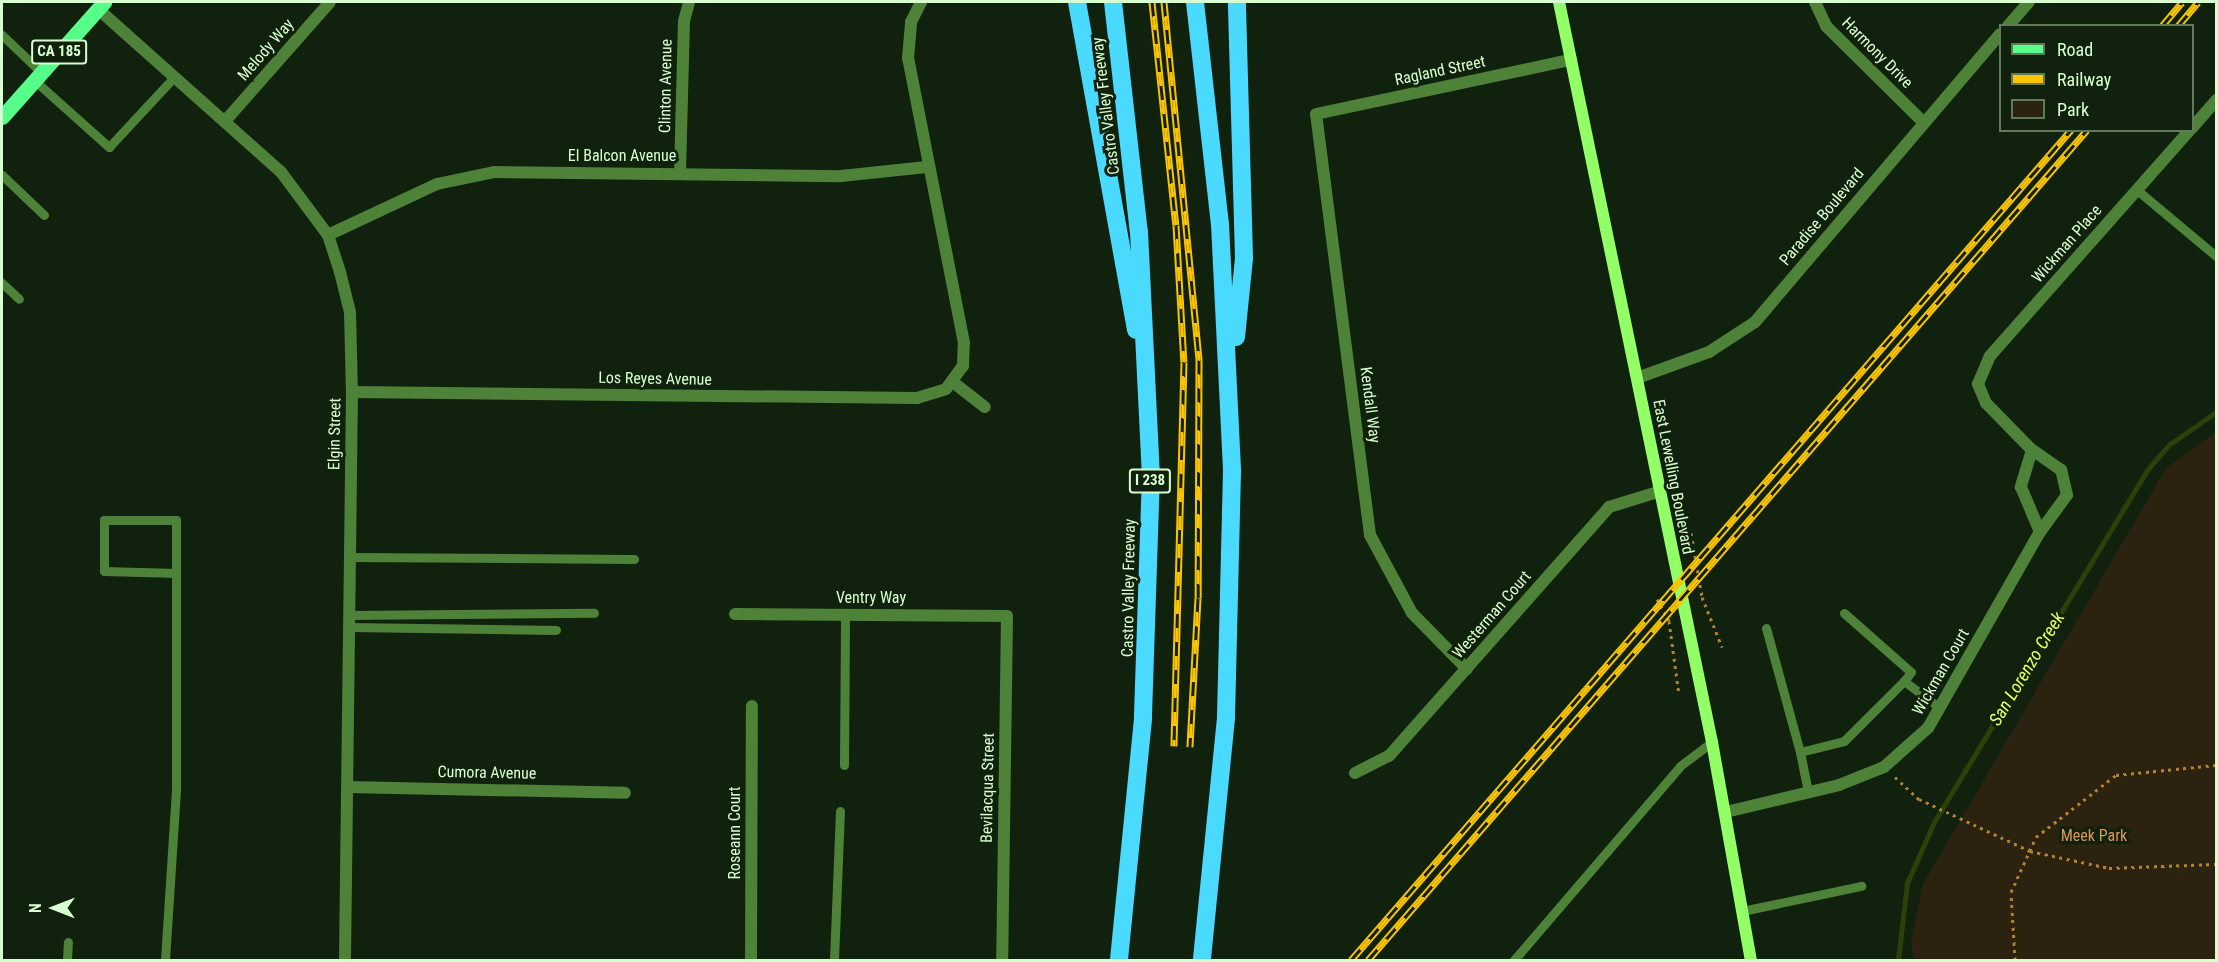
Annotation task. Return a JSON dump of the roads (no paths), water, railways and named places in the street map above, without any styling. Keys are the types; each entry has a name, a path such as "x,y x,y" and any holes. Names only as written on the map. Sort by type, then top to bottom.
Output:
{"highway":[{"path":"1077,2 1149,393"},
{"name":"Castro Valley Freeway","path":"1113,2 1139,232 1149,393 1147,649 1119,960"},
{"path":"1195,2 1214,155 1230,389 1226,718 1202,960"},
{"path":"1230,389 1244,258 1237,2"}],"main road":[{"name":"East Lewelling Boulevard","path":"1559,2 1637,378 1658,492 1712,742 1751,960"},
{"name":"CA 185","path":"2,117 101,5"}],"street":[{"name":"Melody Way","path":"226,120 330,2"},
{"name":"Clinton Avenue","path":"681,173 684,21 689,2"},
{"path":"921,2 911,22 908,58 927,167 964,343 963,366 954,383 985,407"},
{"name":"Harmony Drive","path":"1815,2 1826,26 1924,123"},
{"path":"2010,24 2029,2"},
{"name":"Elgin Street","path":"101,5 281,172 328,236 350,312 352,392 345,960"},
{"name":"Paradise Boulevard","path":"1637,378 1710,352 1755,322 1999,36"},
{"name":"Ragland Street","path":"1316,114 1571,60"},
{"name":"Wickman Place","path":"2194,126 2217,100"},
{"name":"Kendall Way","path":"1316,114 1370,535 1412,614 1467,669"},
{"name":"Wickman Place","path":"1978,384 1990,356 2188,132"},
{"name":"El Balcon Avenue","path":"328,236 437,184 494,172 841,176 927,167"},
{"name":"Los Reyes Avenue","path":"352,392 917,398 954,383"},
{"name":"Wickman Court","path":"1726,813 1808,792 1884,767 1928,728 2040,532 2067,495 2061,470 2032,450 1986,403 1978,384"},
{"path":"2032,450 2021,487 2040,532"},
{"name":"Westerman Court","path":"1355,773 1389,756 1608,507 1658,492"},
{"name":"Ventry Way","path":"735,614 1007,616"},
{"name":"Bevilacqua Street","path":"1002,960 1007,616"},
{"name":"Roseann Court","path":"751,960 752,706"},
{"name":"Cumora Avenue","path":"348,787 625,793"}],"lane":[{"path":"2,35 38,76 109,147 175,76"},
{"path":"2,175 44,215"},
{"path":"2137,190 2217,256"},
{"path":"2,283 19,299"},
{"path":"165,960 176,791 176,573 176,520 104,520 104,571 176,573"},
{"path":"350,557 634,559"},
{"path":"349,621 594,613"},
{"path":"1800,753 1844,741 1911,672 1844,614"},
{"path":"844,765 845,615"},
{"path":"349,621 556,630"},
{"path":"1766,628 1800,753 1808,792"},
{"path":"1904,681 1940,708"},
{"path":"1514,960 1680,766 1712,742"},
{"path":"834,960 840,811"},
{"path":"1742,910 1861,886"},
{"path":"68,942 68,960"}],"waterway":[{"name":"San Lorenzo Creek","path":"1898,960 1907,883 1934,822 2147,470 2170,444 2216,412"}],"railway":[{"path":"1152,2 1176,225 1184,362 1174,746"},
{"path":"1164,2 1199,360 1198,598 1190,747"},
{"path":"2164,24 2182,2"},
{"path":"2180,24 2198,2"},
{"path":"1351,960 2069,132"},
{"path":"1368,960 2085,132"}],"park label":[{"name":"Meek Park","path":"2094,836"}]}
